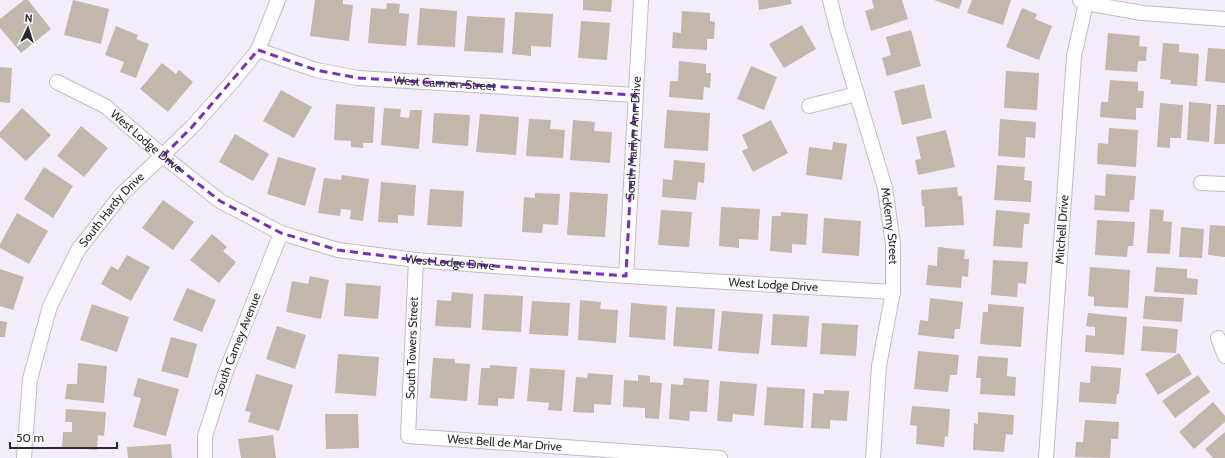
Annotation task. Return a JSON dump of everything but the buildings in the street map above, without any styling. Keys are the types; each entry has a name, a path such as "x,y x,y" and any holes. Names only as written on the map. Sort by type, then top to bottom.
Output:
{"street":[{"name":"South Hardy Drive","path":"24,458 30,379 50,306 78,250 121,195 192,127 258,50 278,0"},
{"name":"South Marilyn Ann Drive","path":"626,276 641,0"},
{"name":"McKemy Street","path":"830,0 885,188 893,244 893,292 880,366 873,458"},
{"path":"1083,1 1142,13 1225,19"},
{"name":"Mitchell Drive","path":"1046,458 1074,56 1083,1"},
{"name":"West Carmen Street","path":"258,50 316,70 358,78 636,95"},
{"name":"West Lodge Drive","path":"57,82 105,106 163,156 220,201 280,233 338,250 416,260 626,276 893,292"},
{"path":"809,106 857,94"},
{"path":"1201,183 1225,184"},
{"name":"South Carney Avenue","path":"205,458 205,436 225,374 280,233"},
{"name":"South Towers Street","path":"408,436 416,260"},
{"path":"1218,338 1225,356"},
{"name":"West Bell de Mar Drive","path":"408,436 720,458"}],"highlighted area":[{"path":"258,50 316,70 358,78 635,95 626,276 416,260 338,250 281,233 220,201 163,156 192,127"}]}
